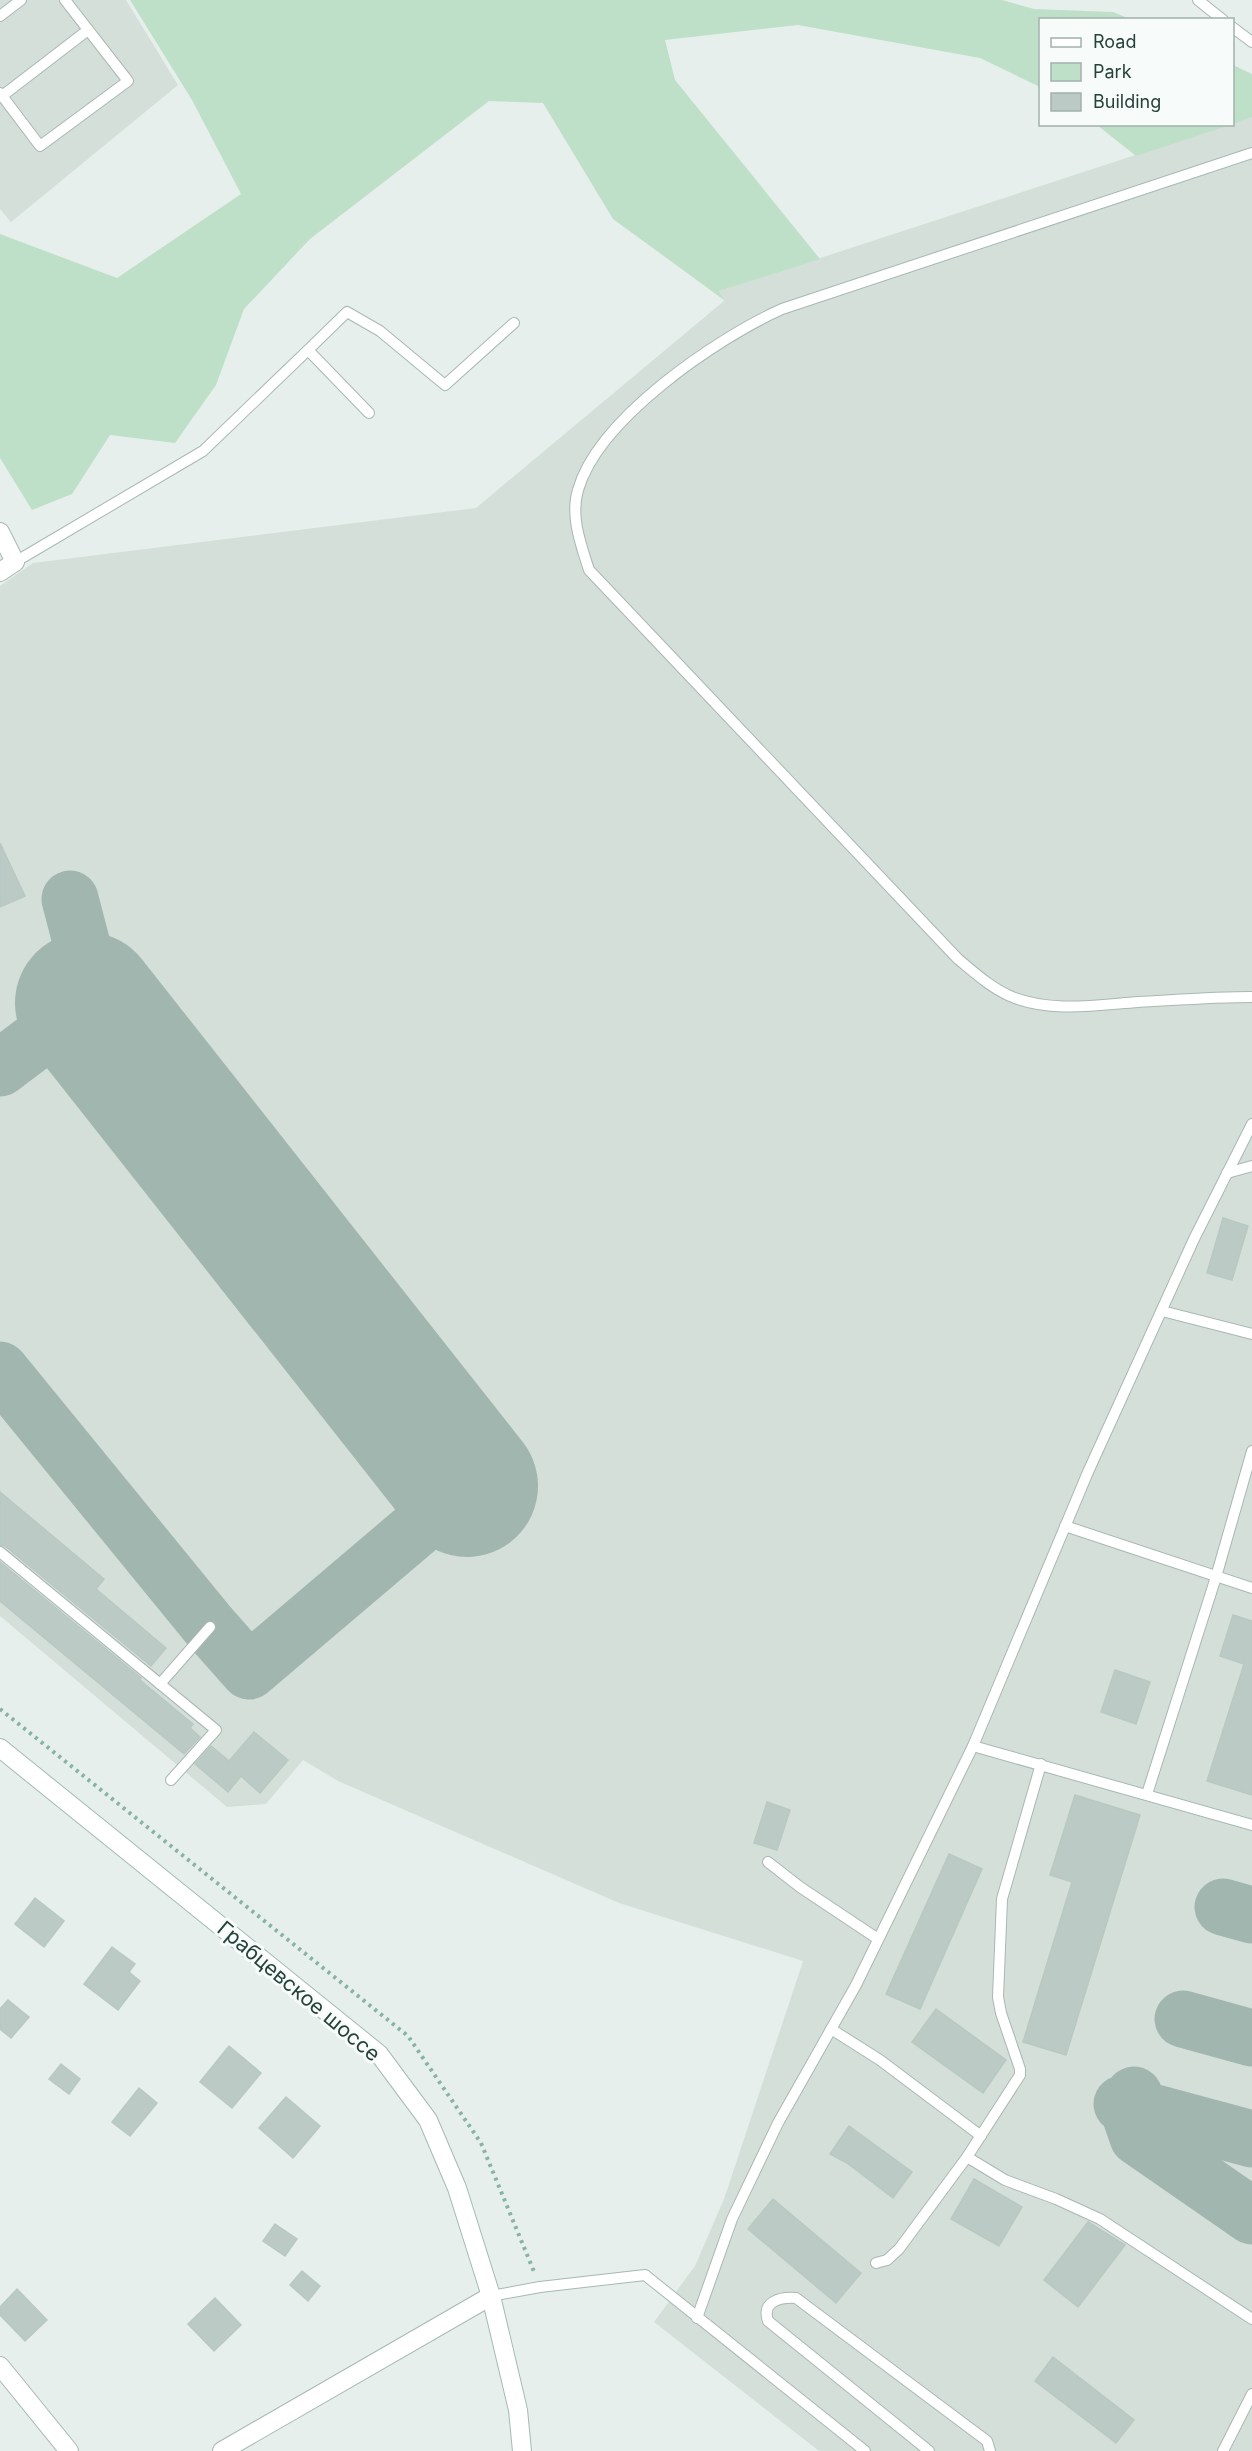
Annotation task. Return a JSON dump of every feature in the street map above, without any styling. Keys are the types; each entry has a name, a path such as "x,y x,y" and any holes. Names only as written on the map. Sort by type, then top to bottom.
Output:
{"street":[{"path":"0,532 8,567"},
{"name":"Грабцевское шоссе","path":"0,1748 380,2055 428,2120 457,2188 491,2296 518,2410 522,2451"},
{"path":"222,2451 491,2296"},
{"path":"0,2366 69,2451"}],"lane":[{"path":"0,16 21,0"},
{"path":"65,0 128,81 40,146 1,95 88,30"},
{"path":"1198,0 1220,18"},
{"path":"1234,28 1252,42"},
{"path":"1252,153 782,309 755,321 725,338 652,394 602,442 589,462 577,491 576,524 590,570 958,959 986,982 1012,997 1033,1003 1062,1006 1252,997"},
{"path":"8,567 203,451 347,312 380,331 445,385 514,323"},
{"path":"308,350 369,413"},
{"path":"697,2318 737,2209 778,2123 878,1939 973,1746 1065,1526 1162,1311 1252,1124"},
{"path":"1227,1173 1252,1166"},
{"path":"1162,1311 1252,1334"},
{"path":"1147,1794 1216,1577 1252,1451"},
{"path":"1065,1526 1252,1588"},
{"path":"0,1552 216,1730 171,1780"},
{"path":"160,1684 210,1627"},
{"path":"973,1746 1252,1825"},
{"path":"876,2263 886,2260 899,2248 967,2157 1020,2075 998,1996 1002,1899 1041,1764"},
{"path":"768,1862 800,1887 878,1939"},
{"path":"831,2029 880,2060 981,2136"},
{"path":"967,2157 1005,2180 1100,2219 1252,2319"},
{"path":"491,2296 540,2287 645,2275 865,2451"},
{"path":"929,2451 768,2321 766,2312 770,2304 783,2297 796,2298 987,2441 990,2451"},
{"path":"1223,2451 1252,2394"}],"shaded area":[{"path":"0,0 126,0 178,85 11,222 0,209"},
{"path":"1252,117 1252,2451 819,2451 654,2322 695,2266 724,2199 803,1961 619,1903 338,1781 303,1760 266,1804 227,1807 0,1616 0,586 33,563 476,508 724,301 719,291 1224,126 1234,126 1234,123"}],"green space":[{"path":"130,0 1002,0 1034,9 1113,12 1128,18 1039,18 1039,87 980,58 798,25 665,40 675,80 820,259 719,291 724,300 613,219 543,103 489,101 310,239 244,309 216,385 175,443 110,435 72,494 32,510 0,458 0,234 117,278 241,194 192,100"},
{"path":"1234,65 1252,74 1252,117 1234,124"},
{"path":"1098,126 1227,126 1136,156"}],"building":[{"path":"0,843 25,896 0,907"},
{"path":"1223,1218 1248,1226 1232,1280 1207,1273"},
{"path":"0,1492 104,1579 96,1589 166,1648 151,1666 5,1546 0,1545"},
{"path":"0,1562 141,1678 140,1680 193,1724 190,1728 200,1737 184,1754 0,1601"},
{"path":"1233,1615 1252,1621 1252,1795 1207,1781 1244,1664 1220,1656"},
{"path":"1115,1670 1150,1682 1136,1724 1101,1712"},
{"path":"254,1732 288,1760 260,1793 241,1776 228,1792 195,1764 211,1746 229,1761"},
{"path":"1075,1795 1140,1815 1066,2055 1023,2042 1072,1882 1050,1875"},
{"path":"767,1802 790,1810 777,1850 754,1843"},
{"path":"949,1854 982,1869 920,2009 886,1994"},
{"path":"35,1898 64,1921 44,1947 15,1924"},
{"path":"112,1947 135,1964 129,1972 140,1981 118,2010 84,1984"},
{"path":"8,2000 29,2017 11,2038 0,2029 0,2009"},
{"path":"936,2009 1006,2060 983,2093 912,2042"},
{"path":"229,2046 261,2073 232,2108 200,2082"},
{"path":"61,2064 80,2079 69,2094 49,2079"},
{"path":"139,2088 157,2103 130,2136 112,2122"},
{"path":"286,2097 320,2126 293,2158 259,2128"},
{"path":"849,2126 912,2172 893,2198 847,2163 830,2154"},
{"path":"974,2179 1022,2207 999,2246 951,2219"},
{"path":"773,2199 861,2273 836,2303 748,2229"},
{"path":"1088,2222 1125,2245 1078,2307 1044,2280"},
{"path":"275,2224 297,2239 285,2256 263,2241"},
{"path":"302,2271 320,2286 308,2301 290,2285"},
{"path":"17,2289 47,2320 25,2341 0,2315 0,2307"},
{"path":"215,2298 241,2325 214,2351 188,2324"},
{"path":"1053,2357 1134,2420 1116,2443 1035,2381"}],"taxiway":[{"path":"0,1068 86,1003 89,972 70,899"},
{"path":"0,1370 210,1627 249,1671 467,1486"},
{"path":"1223,1907 1252,1915"},
{"path":"1183,2019 1252,2038"},
{"path":"1134,2095 1131,2117 1138,2137 1252,2216"},
{"path":"1122,2104 1252,2139"}],"runway":[{"path":"86,1003 467,1486"}]}
